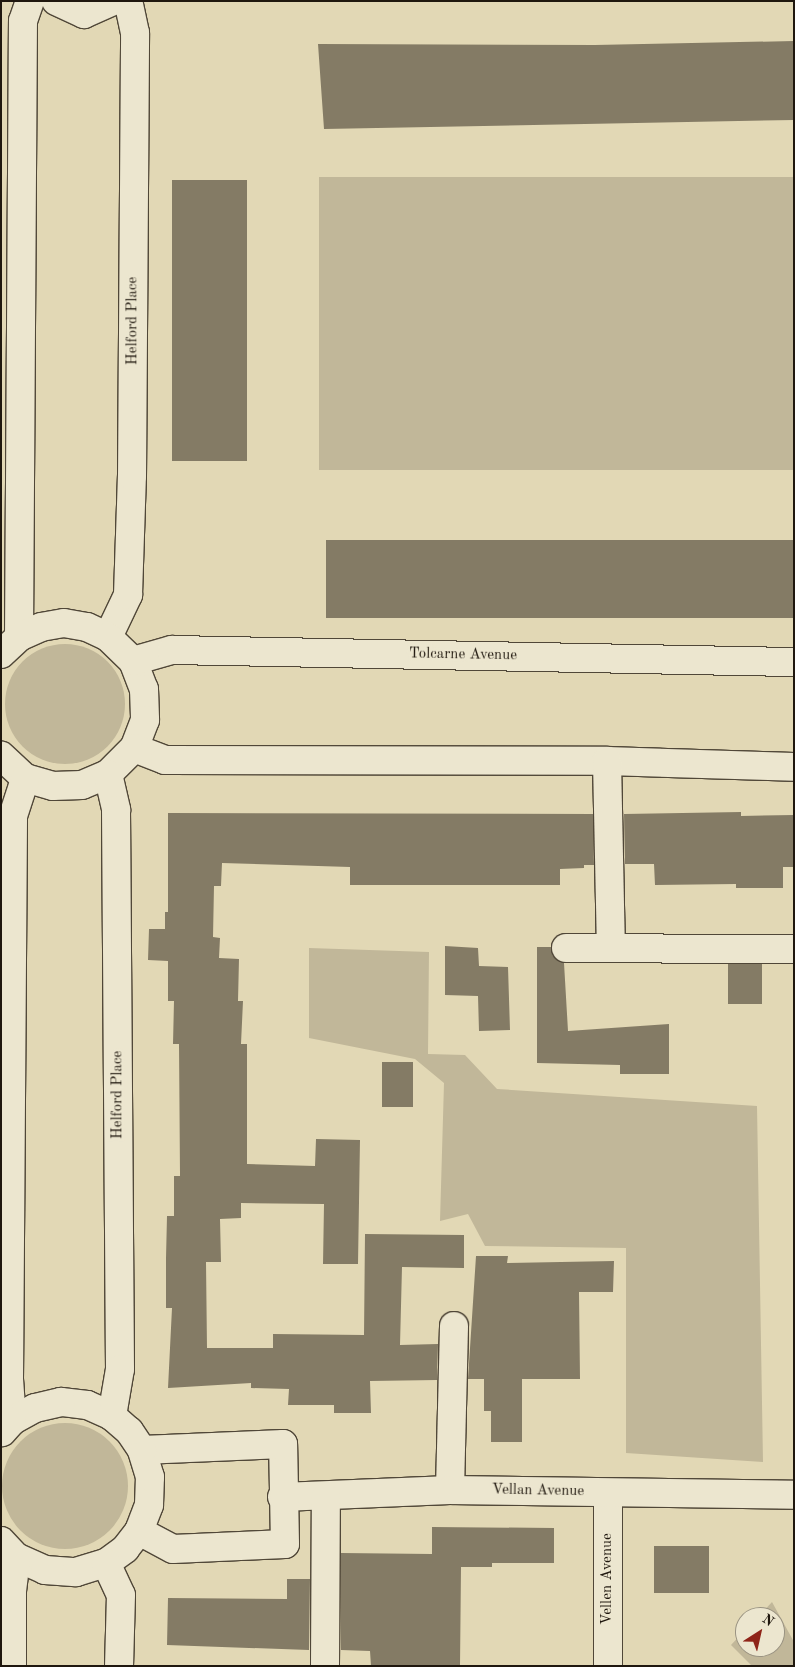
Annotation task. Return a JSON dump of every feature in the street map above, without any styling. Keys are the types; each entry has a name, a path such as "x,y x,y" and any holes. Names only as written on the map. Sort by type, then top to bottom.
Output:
{"street":[{"path":"10,645 23,21 30,1"},
{"path":"56,1 84,14 113,1"},
{"name":"Helford Place","path":"108,637 128,595 132,476 135,33 128,1"},
{"path":"1,756 25,778 53,786 82,785 108,774 134,748 145,720 144,689 133,661 108,637 87,627 64,623 41,627 10,645"},
{"name":"Tolcarne Avenue","path":"133,661 172,650 794,662"},
{"path":"134,748 165,760 607,760 794,766"},
{"path":"607,760 611,947"},
{"name":"Helford Place","path":"108,774 116,810 120,1369 112,1416"},
{"path":"7,1427 14,816 25,778"},
{"path":"566,948 794,949"},
{"path":"450,1490 454,1326"},
{"path":"7,1427 35,1408 61,1402 87,1405 112,1416 129,1431 142,1450 150,1477 150,1495 139,1531 125,1549 106,1563 76,1572 45,1570 9,1549"},
{"path":"139,1531 174,1549 285,1544 282,1497 282,1444 142,1450"},
{"name":"Vellan Avenue","path":"282,1497 326,1498 450,1490 794,1496"},
{"name":"Vellen Avenue","path":"608,1492 608,1666"},
{"path":"325,1666 326,1498"},
{"path":"9,1549 12,1591 12,1666"},
{"path":"106,1563 121,1595 119,1666"}],"shaded area":[{"path":"319,177 794,177 794,470 319,470"},
{"path":"65,644 88,648 108,661 121,681 125,704 121,727 108,747 88,760 65,764 42,760 22,747 9,727 5,704 9,681 22,661 42,648"},
{"path":"309,948 429,952 428,1054 465,1055 497,1089 757,1106 763,1462 626,1453 626,1248 485,1246 468,1214 440,1221 444,1083 415,1059 309,1038"},
{"path":"65,1423 89,1428 110,1441 123,1462 128,1486 123,1510 110,1531 89,1544 65,1549 41,1544 20,1531 7,1510 2,1486 7,1462 20,1441 41,1428"},
{"path":"772,1602 775,1607 767,1607"},
{"path":"785,1626 794,1642 794,1666 752,1666 743,1657 785,1657"},
{"path":"735,1641 735,1649 731,1645"}],"building":[{"path":"794,41 794,120 324,129 318,44 595,45"},
{"path":"172,180 247,180 247,461 172,461"},
{"path":"326,540 794,540 794,618 326,618"},
{"path":"741,812 741,816 794,815 794,867 783,867 783,888 736,888 736,884 655,885 654,864 625,864 624,814"},
{"path":"168,813 593,814 594,865 584,865 584,868 560,869 560,885 350,885 350,867 222,863 221,886 214,886 213,937 220,938 219,958 239,959 238,1001 243,1001 241,1044 247,1044 247,1164 315,1166 316,1139 360,1140 358,1264 323,1264 324,1204 241,1203 241,1218 220,1219 221,1262 206,1262 207,1348 273,1348 273,1334 364,1335 365,1234 464,1235 464,1268 402,1267 400,1345 438,1344 437,1380 370,1381 371,1413 334,1413 334,1405 288,1405 289,1389 251,1388 251,1383 168,1388 172,1308 166,1308 167,1216 174,1216 174,1176 180,1176 179,1044 173,1044 174,1001 168,1001 168,961 148,960 149,929 165,929 165,912 168,912"},
{"path":"445,946 478,948 479,966 508,967 510,1030 479,1031 478,996 445,995"},
{"path":"537,947 551,947 553,956 564,963 568,1031 669,1024 669,1074 620,1074 620,1065 537,1063"},
{"path":"728,964 762,964 762,1004 728,1004"},
{"path":"382,1062 413,1062 413,1107 382,1107"},
{"path":"476,1256 508,1256 507,1263 614,1261 613,1292 579,1292 580,1379 522,1379 522,1442 491,1442 491,1411 484,1411 484,1379 468,1379"},
{"path":"432,1527 554,1528 554,1563 492,1563 492,1567 461,1567 460,1666 371,1666 370,1651 341,1650 341,1553 432,1554"},
{"path":"654,1546 709,1546 709,1593 654,1593"},
{"path":"287,1579 310,1579 309,1650 167,1645 168,1598 287,1599"}]}
